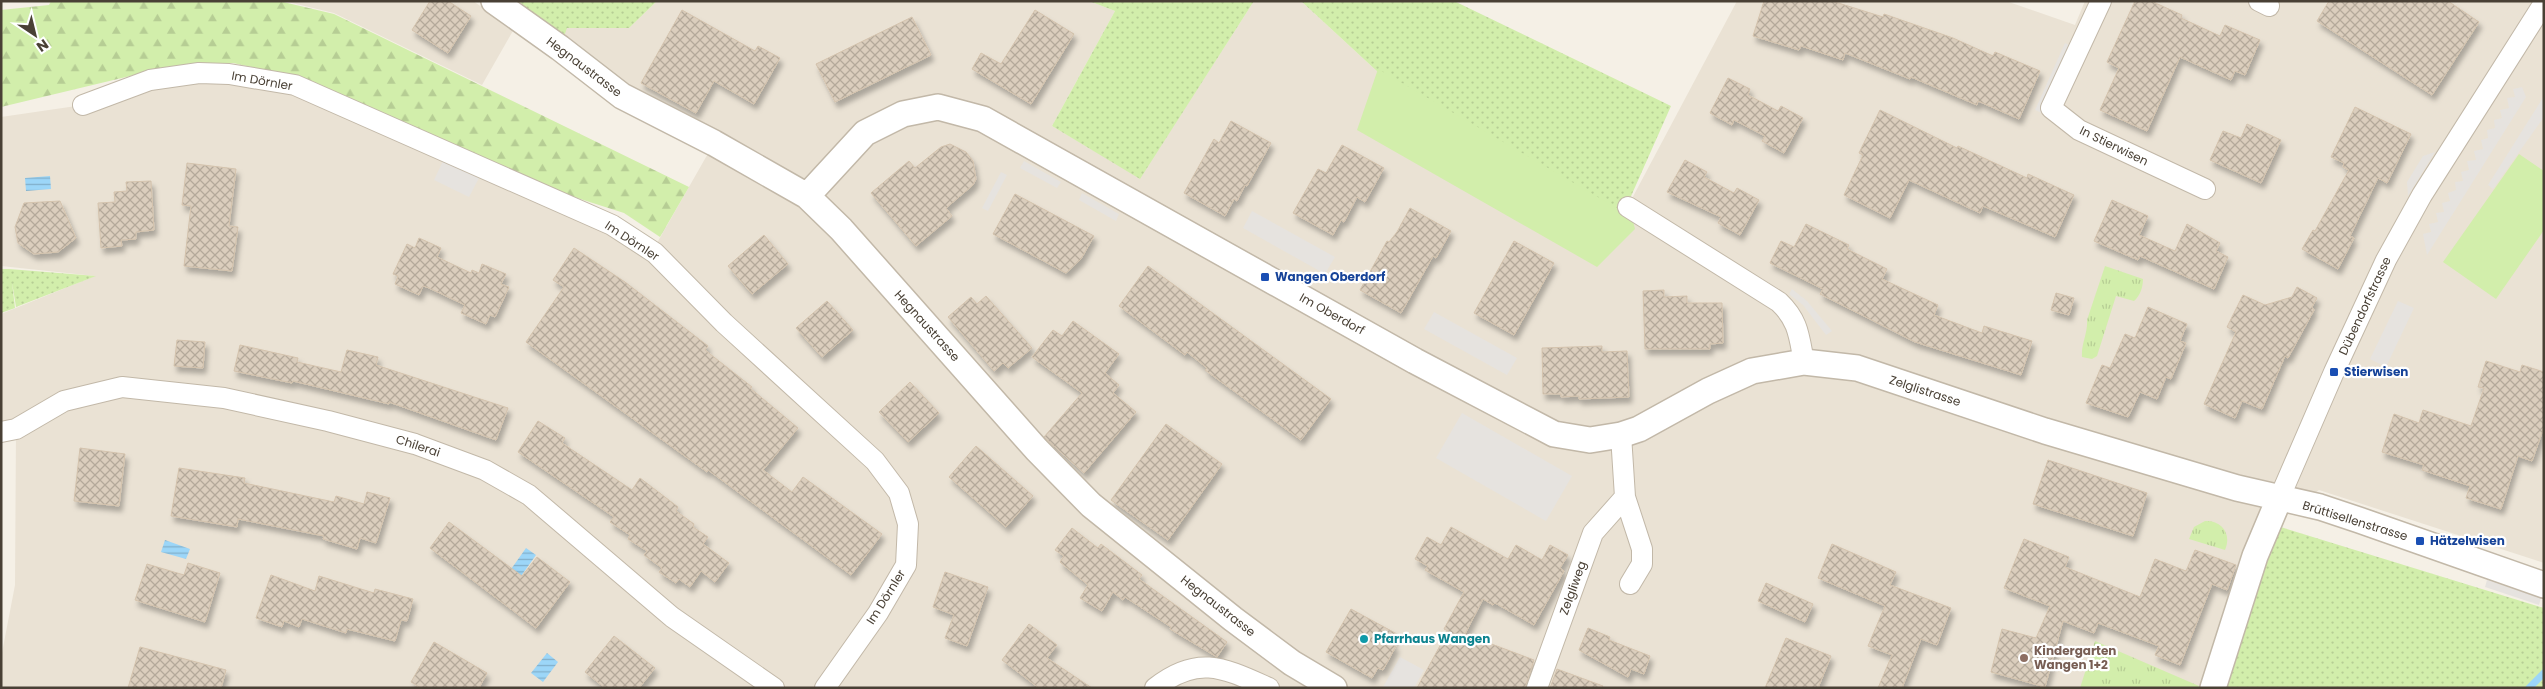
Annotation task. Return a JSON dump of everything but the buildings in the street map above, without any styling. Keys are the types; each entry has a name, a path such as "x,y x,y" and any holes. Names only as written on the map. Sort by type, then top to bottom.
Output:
{"street":[{"name":"Hegnaustrasse","path":"494,1 560,48 622,96 714,143 807,196 841,229 1037,450 1091,504 1233,619 1292,663 1334,688"},
{"name":"In Stierwisen","path":"2101,1 2051,108 2079,130 2205,189"},
{"name":"Dübendorfstrasse","path":"2213,688 2256,556 2279,499 2334,372 2386,260 2422,195 2544,3"},
{"name":"Im Dörnler","path":"83,105 150,80 199,73 230,74 294,85 612,225 655,253 724,323 875,461 899,493 908,524 906,564 878,612 825,688"},
{"name":"Im Oberdorf","path":"807,196 865,133 904,114 923,109 946,108 966,113 991,123 1517,416 1554,434 1572,438 1590,440 1622,435 1639,429 1708,391 1752,371 1804,362"},
{"path":"1628,207 1778,302 1791,314 1797,327 1804,362"},
{"name":"Zelglistrasse","path":"1804,362 1857,368 2045,431 2279,499"},
{"name":"Chilerai","path":"1,432 16,429 64,401 122,387 224,398 328,421 415,444 485,470 530,495 672,616 774,688"},
{"path":"1622,435 1625,497 1642,549 1642,564 1630,584"},
{"name":"Zelgliweg","path":"1537,688 1593,533 1625,497"},
{"name":"Brüttisellenstrasse","path":"2279,499 2320,507 2544,585"},
{"path":"1155,688 1186,668 1208,667 1230,670 1268,688"}],"shaded area":[{"path":"284,1 473,1 514,29 482,85 334,13"},
{"path":"657,1 1089,1 1115,11 1052,126 1140,178 1254,1 1301,1 1406,98 1620,221 1737,1 2006,1 2075,25 2085,1 2544,1 2544,563 2319,490 2274,525 2226,688 1,688 1,658 15,585 16,430 1,432 1,314 95,276 1,266 1,117 83,105 150,80 295,85 657,243 714,143 560,48 566,28 629,28"},
{"path":"2065,43 2072,46 2042,113 2035,110"},
{"path":"2522,87 2526,97 2427,255 2423,234 2431,232 2429,224 2438,222 2436,213 2444,212 2442,203 2450,201 2448,193 2456,190 2455,182 2463,181 2461,172 2469,170 2467,161 2476,160 2474,151 2483,149 2481,140 2488,138 2487,130 2495,128 2494,120 2502,118 2500,110 2509,108 2507,98 2515,97 2513,89"},
{"path":"2544,96 2544,117 2493,189 2488,185"},
{"path":"2435,152 2408,196 2407,182 2423,156"},
{"path":"443,161 479,178 469,197 434,180"},
{"path":"1024,161 1061,182 1057,188 1020,168"},
{"path":"1001,172 1007,175 988,211 982,208"},
{"path":"1082,193 1119,214 1116,221 1079,200"},
{"path":"1252,211 1335,257 1325,274 1243,228"},
{"path":"1792,289 1807,301 1832,331 1826,335 1803,305 1789,294"},
{"path":"2398,301 2414,308 2386,367 2370,359"},
{"path":"1434,312 1517,358 1507,375 1424,329"},
{"path":"1462,413 1572,476 1546,521 1436,458"},
{"path":"2487,580 2541,598 2539,605 2485,587"},
{"path":"1400,657 1424,670 1414,688 1383,687"}],"green space":[{"path":"51,1 279,1 334,14 689,187 660,237 624,213 549,189 302,78 233,63 151,71 1,107 1,10 49,5"},
{"path":"494,1 657,1 629,28 567,28 560,48"},
{"path":"1089,1 1254,1 1140,179 1052,126 1115,11"},
{"path":"1301,1 1454,1 1671,106 1620,221 1406,98"},
{"path":"1378,69 1632,217 1635,229 1597,267 1357,130"},
{"path":"2519,154 2544,171 2544,230 2496,299 2443,262"},
{"path":"2105,266 2143,279 2139,294 2134,301 2116,296 2097,356 2092,359 2082,357 2082,348 2087,320"},
{"path":"1,269 96,276 16,307 12,282 15,308 1,313"},
{"path":"2205,521 2216,523 2224,529 2227,539 2225,550 2189,539 2194,527"},
{"path":"2274,525 2544,608 2544,688 2226,688"},
{"path":"2095,641 2199,686 2198,688 2080,688"}],"water":[{"path":"50,176 51,189 26,191 25,178"},
{"path":"165,540 190,549 186,559 161,552"},
{"path":"526,548 536,555 519,579 509,572"},
{"path":"547,653 558,662 543,682 531,673"}],"waterway":[{"path":"2529,688 2544,673"}],"place":[{"name":"Wangen Oberdorf","path":"1265,277"},
{"name":"Stierwisen","path":"2334,372"},
{"name":"Hätzelwisen","path":"2420,541"},
{"name":"Pfarrhaus Wangen","path":"1364,639"},
{"name":"Kindergarten Wangen 1+2","path":"2024,658"}]}
